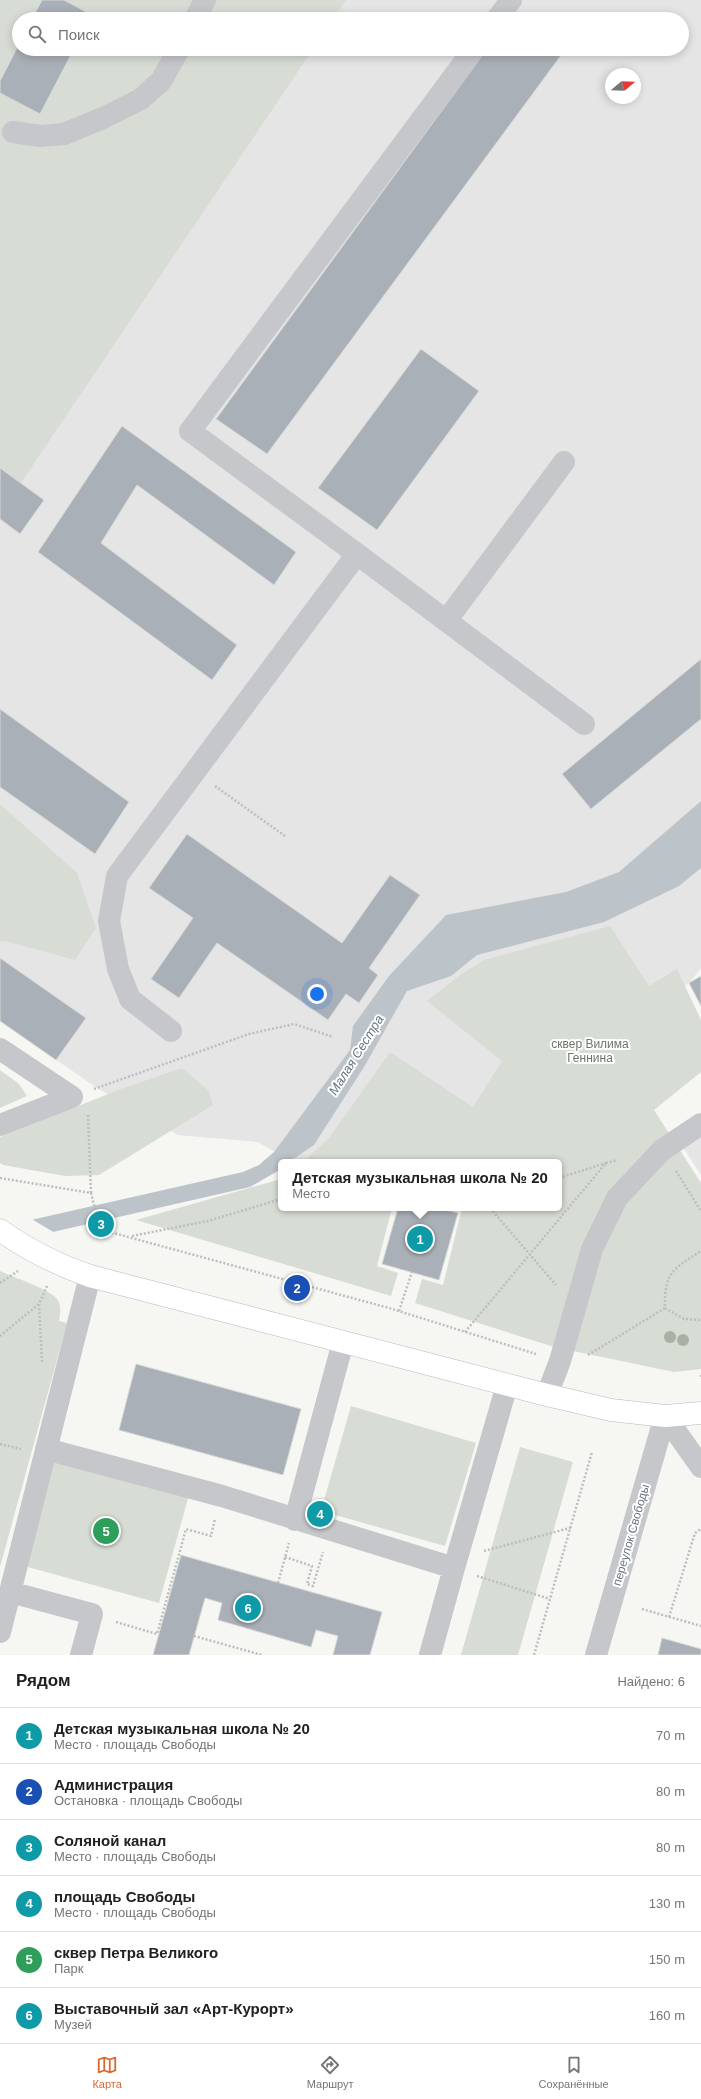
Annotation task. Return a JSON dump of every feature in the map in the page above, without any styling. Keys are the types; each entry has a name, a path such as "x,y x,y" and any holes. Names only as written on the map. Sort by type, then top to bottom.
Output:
{"main road":[{"path":"0,1230 34,1252 67,1268 90,1276 507,1385 611,1410 665,1416 701,1413"}],"street":[{"path":"199,12 205,0"},
{"path":"502,12 511,0"},
{"path":"13,132 40,136 64,134 103,118 141,99 161,81 175,56"},
{"path":"469,56 190,431 584,724"},
{"path":"446,621 564,462"},
{"path":"170,1031 130,1000 118,969 109,921 117,876 356,554"},
{"path":"0,1049 72,1097 0,1125"},
{"path":"547,1395 560,1361 592,1249 617,1198 662,1150 701,1124"},
{"path":"0,1632 90,1276"},
{"path":"296,1520 343,1342"},
{"path":"430,1655 507,1385"},
{"path":"665,1416 701,1467"},
{"name":"переулок Свободы","path":"596,1655 665,1416"},
{"path":"46,1448 222,1496 329,1530 456,1563"},
{"path":"10,1592 92,1614 81,1655"}],"path":[{"path":"195,772 285,836"},
{"path":"88,1107 90,1193 99,1225 106,1231 399,1312 560,1361"},
{"path":"662,1150 701,1211"},
{"path":"562,1177 620,1160"},
{"path":"465,1332 606,1163"},
{"path":"0,1178 90,1193"},
{"path":"130,1237 208,1221 278,1200"},
{"path":"493,1211 575,1306"},
{"path":"665,1308 665,1289 673,1269 701,1251"},
{"path":"0,1282 18,1271"},
{"path":"399,1312 412,1272"},
{"path":"0,1336 39,1304 48,1286"},
{"path":"39,1304 42,1364"},
{"path":"665,1308 684,1319 701,1320"},
{"path":"586,1356 665,1308"},
{"path":"0,1444 23,1450 24,1443"},
{"path":"534,1655 592,1452"},
{"path":"92,1614 157,1634 186,1529 211,1536 222,1496"},
{"path":"456,1563 570,1528"},
{"path":"669,1617 695,1533 701,1529"},
{"path":"285,1557 312,1566 307,1584 313,1586 329,1530"},
{"path":"278,1583 287,1551"},
{"path":"456,1563 550,1599"},
{"path":"642,1609 701,1626"},
{"path":"194,1636 262,1655"}],"shaded area":[{"path":"0,0 701,0 701,968 689,983 605,1028 473,1159 288,1159 258,1142 178,1135 97,1088 0,1021"},
{"path":"701,1136 701,1175 683,1147"}],"green space":[{"path":"0,0 346,0 338,12 12,12 12,56 308,56 0,514"},
{"path":"0,804 77,873 96,928 75,960 9,942 0,941"},
{"name":"сквер Вилима Геннина","path":"610,926 649,986 677,969 701,1020 701,1072 654,1110 701,1183 701,1369 674,1372 554,1347 415,1303 422,1279 443,1285 461,1211 562,1211 562,1159 306,1159 329,1138 390,1052 473,1107 502,1061 427,1001 460,975 484,960"},
{"path":"182,1068 208,1090 213,1105 99,1175 65,1176 3,1165 0,1163 0,1137 121,1089"},
{"path":"0,1070 19,1084 27,1096 0,1108"},
{"path":"278,1180 278,1211 391,1211 377,1266 398,1273 391,1296 136,1220"},
{"path":"0,1271 39,1287 53,1295 60,1304 59,1321 67,1323 0,1567"},
{"path":"351,1406 476,1443 445,1546 321,1511"},
{"path":"520,1447 573,1462 518,1655 461,1655"},
{"path":"54,1458 189,1495 159,1603 24,1566"}],"water":[{"name":"Малая Сестра","path":"701,801 701,868 679,886 604,922 477,955 451,976 407,991 364,1067 314,1145 293,1159 278,1159 278,1171 250,1187 0,1244 0,1227 243,1172 259,1165 274,1152 350,1050 353,1026 389,976 446,915 566,892 619,872"}],"pier":[{"path":"30,1218 55,1233 0,1246 0,1225"}],"building":[{"path":"42,0 64,0 86,12 36,12"},
{"path":"13,56 70,56 40,114 0,93 0,81"},
{"path":"482,56 561,56 267,454 216,419"},
{"path":"421,349 479,391 377,530 318,488"},
{"path":"122,426 296,552 274,585 137,485 101,543 237,645 212,680 38,552"},
{"path":"0,468 44,500 20,534 0,519"},
{"path":"701,659 701,719 591,809 562,774"},
{"path":"0,709 129,802 95,854 0,787"},
{"path":"187,834 342,943 390,875 420,895 369,968 378,975 359,1003 346,994 328,1020 217,943 179,998 151,979 193,918 149,888"},
{"path":"0,958 86,1018 56,1060 0,1021"},
{"path":"701,976 701,1006 689,983"},
{"path":"397,1211 450,1211 458,1213 439,1280 382,1264"},
{"path":"136,1364 301,1409 283,1475 119,1430"},
{"path":"181,1555 382,1612 370,1655 333,1655 338,1636 316,1630 311,1647 218,1620 222,1603 205,1598 189,1655 153,1655"},
{"path":"662,1638 701,1649 701,1655 658,1655"}],"place":[{"name":"Соляной канал","path":"101,1224"},
{"name":"Детская музыкальная школа № 20","path":"420,1239"},
{"name":"Администрация","path":"297,1288"},
{"name":"площадь Свободы","path":"320,1514"},
{"name":"сквер Петра Великого","path":"106,1531"},
{"name":"Выставочный зал «Арт-Курорт»","path":"248,1608"}]}
